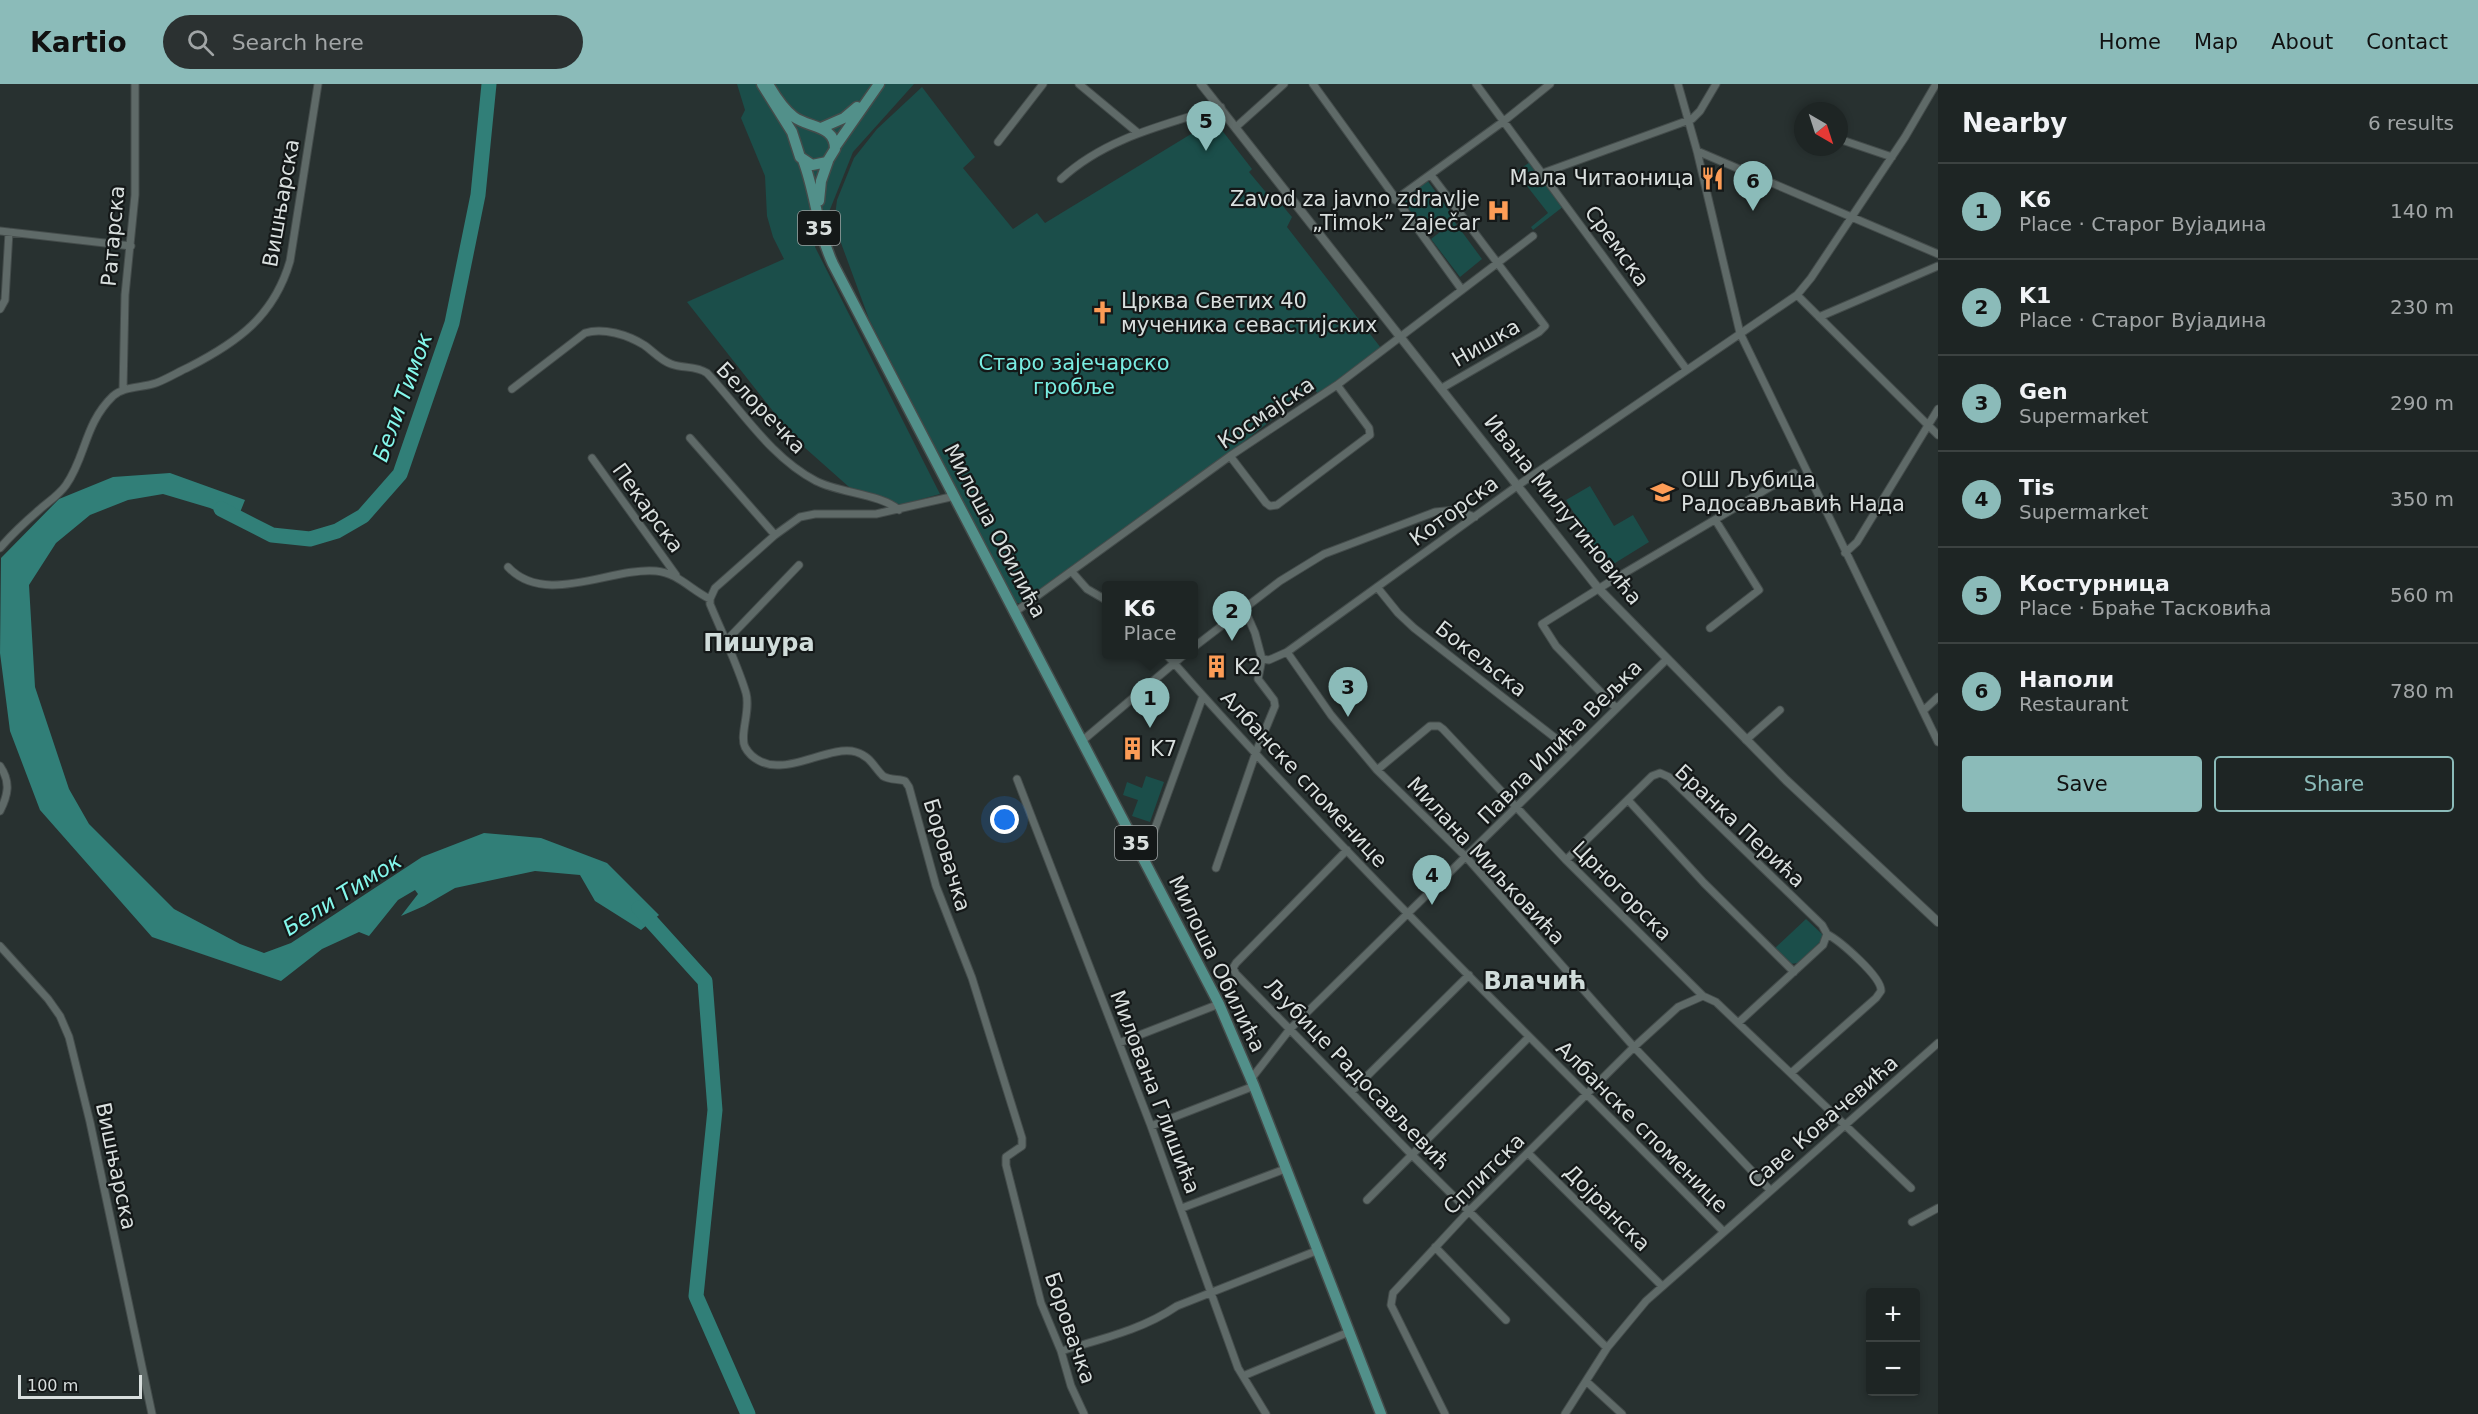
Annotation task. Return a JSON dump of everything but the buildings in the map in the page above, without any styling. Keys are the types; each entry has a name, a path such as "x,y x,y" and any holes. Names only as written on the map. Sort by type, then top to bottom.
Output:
{"main road":[{"path":"762,84 787,123 797,144"},
{"path":"768,84 785,109 793,116 831,135 835,147"},
{"name":"35","path":"803,160 798,152 797,144 803,133 844,118 877,87"},
{"name":"35","path":"828,160 877,87"},
{"path":"803,160 816,165 828,160"},
{"name":"Милоша Обилића","path":"803,160 811,183 820,232 827,253 1219,1004 1253,1083 1316,1251 1382,1414"},
{"name":"Милоша Обилића","path":"828,160 819,190 819,204 827,239 847,292"}],"street":[{"name":"Ратарска","path":"123,390 125,295 135,195 135,84"},
{"name":"Вишњарска","path":"123,390 158,382 206,358 234,341 255,324 270,306 284,283 290,261 318,84"},
{"path":"998,142 1043,84"},
{"path":"1079,84 1138,133"},
{"name":"Ивана Милутиновића","path":"1202,84 1598,588 1746,740 1938,922"},
{"path":"1236,127 1284,84"},
{"path":"1313,84 1462,290"},
{"name":"Сремска","path":"1476,84 1688,370"},
{"path":"1395,200 1504,121 1550,84"},
{"path":"1678,84 1697,151 1740,333 1938,742"},
{"path":"1543,173 1688,121 1698,114 1716,84"},
{"name":"Которска","path":"1262,659 1274,659 1287,652 1517,486 1797,295 1811,278 1892,157 1936,85"},
{"path":"1061,179 1085,158 1138,133 1221,107"},
{"path":"1848,142 1892,157"},
{"path":"1697,151 1938,254"},
{"path":"1431,175 1498,263"},
{"path":"0,231 131,246"},
{"path":"0,309 5,300 9,232"},
{"name":"Космајска","path":"1015,612 1072,573 1230,456 1337,385 1533,236"},
{"name":"Нишка","path":"1442,387 1539,332 1545,326 1498,263"},
{"path":"1819,317 1938,266"},
{"path":"1797,295 1938,435"},
{"name":"Белоречка","path":"512,389 585,333 600,331 625,336 643,344 669,363 698,367 707,373 763,437 805,474 827,487 884,503 898,510"},
{"path":"1230,456 1266,503 1270,506 1277,505 1368,437 1371,432 1337,385"},
{"path":"0,548 3,540 65,487 93,423 105,405 123,390"},
{"path":"1845,553 1857,542 1938,409"},
{"path":"690,438 774,536"},
{"name":"Пекарска","path":"592,458 678,578"},
{"path":"1616,708 1556,646 1542,624 1598,588 1716,521 1794,473"},
{"path":"508,567 522,579 565,585 576,585 638,570 658,571 678,578 710,599 715,588 795,520 805,516 876,514 955,496"},
{"path":"1198,644 1305,565 1335,549 1442,510 1462,511 1475,517"},
{"path":"1710,628 1758,591 1716,521"},
{"path":"725,642 799,565"},
{"path":"1072,573 1087,589 1102,597"},
{"name":"Бокељска","path":"1377,587 1398,613 1414,628 1572,751"},
{"name":"Боровачка","path":"710,599 746,694 748,714 743,738 746,749 754,758 779,765 843,752 857,752 874,763 886,778 902,780 908,784 936,886 972,978 1022,1138 1022,1146 1006,1157 1006,1165 1041,1303 1061,1351 1071,1386 1084,1414"},
{"path":"1216,868 1256,752 1275,706 1274,700 1258,679 1262,659 1253,627 1244,608"},
{"name":"Милана Миљковића","path":"1287,652 1331,715 1377,770 1467,858 1634,1047 1770,1190"},
{"name":"Албанске споменице","path":"1170,659 1347,850 1529,1037 1723,1231"},
{"path":"1083,741 1180,659"},
{"name":"Павла Илића Вељка","path":"1253,1083 1290,1029 1467,858 1516,806 1666,660"},
{"path":"1140,852 1153,834 1203,696"},
{"path":"1923,711 1938,697"},
{"path":"1746,740 1780,710"},
{"name":"Црногорска","path":"1377,770 1430,726 1439,726 1566,860 1703,996 1716,1002 1911,1188"},
{"path":"0,766 8,785 0,811"},
{"name":"Бранка Перића","path":"1566,860 1654,774 1665,775 1822,925 1827,934 1841,943 1880,982 1881,991 1876,998 1791,1073"},
{"name":"Милована Глишића","path":"1017,779 1151,1126 1243,1376 1266,1414"},
{"path":"1628,800 1704,883 1794,972"},
{"name":"Љубице Радосављевић","path":"1347,850 1236,963 1233,968 1236,974 1411,1154 1607,1348"},
{"path":"1738,1023 1823,945 1827,934"},
{"name":"Вишњарска","path":"0,946 48,999 60,1016 69,1037 90,1122 152,1414"},
{"path":"1351,1092 1469,975"},
{"name":"Сплитска","path":"1446,1414 1391,1301 1397,1289 1469,1211 1634,1047 1678,1007 1703,996"},
{"path":"1119,1043 1219,1004"},
{"path":"1367,1200 1529,1037"},
{"name":"Саве Ковачевића","path":"1565,1414 1607,1348 1632,1316 1662,1286 1938,1043"},
{"path":"1151,1126 1253,1083"},
{"name":"Дојранска","path":"1528,1153 1662,1286"},
{"path":"1182,1208 1285,1169"},
{"path":"1912,1222 1938,1209"},
{"path":"1435,1247 1506,1320"},
{"path":"1061,1351 1135,1329 1211,1291 1316,1251"},
{"path":"1243,1376 1349,1332"},
{"path":"1586,1381 1622,1414"}],"green space":[{"path":"737,84 914,84 853,152 815,247 940,494 900,505 849,487 795,439 687,302 784,259 773,237 767,216 765,176 741,118 745,110"},
{"name":"Старо зајечарско гробље","path":"922,87 975,157 963,168 1013,229 1037,213 1045,223 1214,120 1252,169 1249,172 1274,202 1281,204 1292,217 1287,227 1381,348 1318,394 1313,387 1240,445 1021,603 1016,603 869,319 834,224 837,200 854,158 877,129"},
{"path":"1530,162 1564,206 1533,230 1531,227 1548,213 1516,172"},
{"path":"1427,180 1454,217 1427,237 1400,201"},
{"path":"1454,221 1482,259 1460,277 1431,239"},
{"path":"1590,486 1614,526 1633,515 1649,542 1607,568 1566,500"},
{"path":"1146,776 1164,782 1150,822 1132,816 1138,800 1123,795 1127,782 1142,788"},
{"path":"1806,919 1822,934 1823,939 1798,963 1790,964 1775,948"}],"shaded area":[{"path":"170,473 245,500 237,520 210,508 163,494 128,500 90,515 56,543 29,585 35,687 69,789 89,824 174,909 240,944 264,953 291,943 422,857 484,833 541,838 607,863 659,915 641,930 595,901 580,875 535,871 455,888 401,916 418,894 415,890 398,900 369,936 359,932 322,949 281,981 152,937 40,810 10,731 0,653 1,558 59,499 113,477"}],"waterway":[{"name":"Бели Тимок","path":"221,509 272,535 310,539 337,531 363,516 400,474 452,323 478,195 489,84"},
{"name":"Бели Тимок","path":"639,908 705,981 715,1110 696,1296 748,1414"}],"place":[{"name":"Костурница","path":"1206,151"},
{"name":"Мала Читаоница","path":"1712,178"},
{"name":"Zavod za javno zdravlje „Timok” Zaječar","path":"1498,211"},
{"name":"Наполи","path":"1753,211"},
{"name":"Црква Светих 40 мученика севастијских","path":"1103,313"},
{"name":"ОШ Љубица Радосављавић Нада","path":"1663,492"},
{"name":"K1","path":"1232,641"},
{"name":"K2","path":"1216,667"},
{"name":"Gen","path":"1348,717"},
{"name":"K6","path":"1150,728"},
{"name":"K7","path":"1132,749"},
{"name":"Tis","path":"1432,905"}],"district":[{"name":"Пишура","path":"759,643"},
{"name":"Влачић","path":"1535,981"}]}
